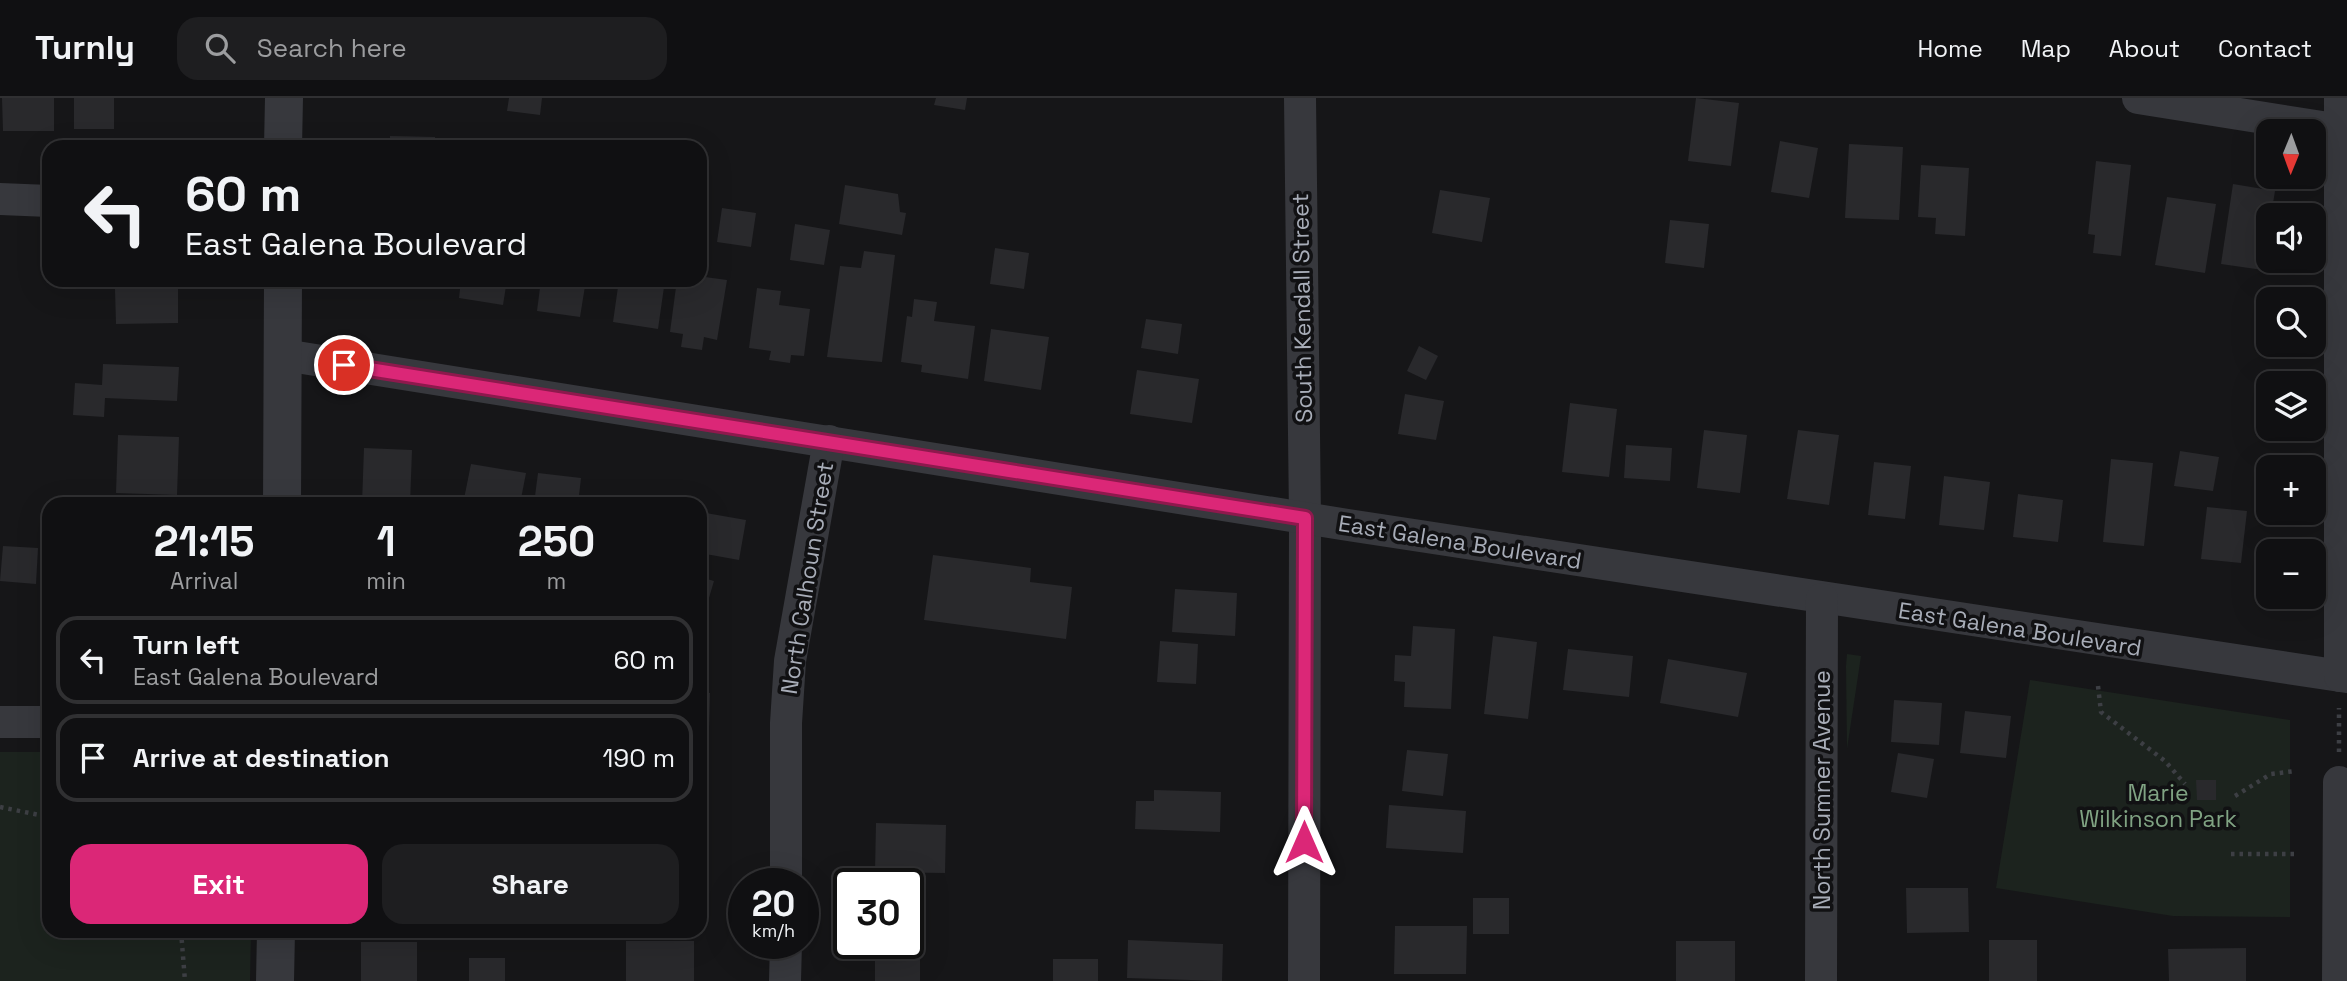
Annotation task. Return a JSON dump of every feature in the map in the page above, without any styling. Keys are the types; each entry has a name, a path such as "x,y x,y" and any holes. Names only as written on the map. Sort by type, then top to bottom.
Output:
{"street":[{"path":"283,140 284,98"},
{"name":"South Kendall Street","path":"1300,98 1305,518 1304,981"},
{"path":"2138,98 2343,131"},
{"path":"2340,98 2343,131 2343,677"},
{"path":"0,199 42,201"},
{"path":"282,497 283,287"},
{"name":"East Galena Boulevard","path":"284,355 1822,599 2343,677"},
{"name":"North Calhoun Street","path":"786,868 786,723 790,662 828,441"},
{"name":"North Sumner Avenue","path":"1821,981 1822,599"},
{"path":"0,722 42,722"},
{"path":"2338,981 2339,782"},
{"path":"275,981 276,938"},
{"path":"785,981 786,959"}],"path":[{"path":"2339,782 2343,677"},
{"path":"2098,686 2101,712 2165,761 2185,784"},
{"path":"2235,796 2270,774 2295,771"},
{"path":"0,807 42,816"},
{"path":"2231,854 2295,854"},
{"path":"181,938 185,981"}],"green space":[{"path":"1847,654 1861,656 1847,749 1846,666"},
{"name":"Marie Wilkinson Park","path":"2030,680 2290,720 2290,917 2173,916 1996,888"},
{"path":"0,752 42,752 42,938 251,938 250,981 0,981"}],"building":[{"path":"2,98 54,98 54,131 3,131"},
{"path":"74,98 114,98 114,129 74,129"},
{"path":"509,98 542,98 540,115 507,111"},
{"path":"936,98 967,98 965,110 934,105"},
{"path":"1696,98 1739,103 1731,166 1688,161"},
{"path":"390,136 435,137 435,140 390,140"},
{"path":"1780,141 1818,148 1809,198 1771,192"},
{"path":"1849,144 1903,147 1899,220 1845,218"},
{"path":"2096,161 2131,165 2121,256 2093,253 2095,235 2088,234"},
{"path":"1921,165 1969,168 1965,236 1935,234 1936,218 1918,217"},
{"path":"2233,184 2275,191 2273,203 2256,203 2256,269 2221,264"},
{"path":"845,185 898,194 900,212 906,213 902,235 839,224"},
{"path":"1440,190 1490,198 1482,242 1432,233"},
{"path":"2167,197 2216,204 2205,273 2155,265"},
{"path":"722,208 756,213 751,247 717,242"},
{"path":"1670,220 1709,224 1704,268 1665,263"},
{"path":"795,224 830,230 824,265 790,260"},
{"path":"995,248 1029,253 1024,289 990,284"},
{"path":"864,251 895,255 882,362 827,357 840,266 861,268"},
{"path":"707,277 727,280 717,340 704,337 702,350 681,347 683,334 670,332 676,287 707,287"},
{"path":"460,287 506,287 503,305 459,298"},
{"path":"540,287 585,287 580,317 537,311"},
{"path":"618,287 664,287 658,329 613,322"},
{"path":"178,288 178,323 116,324 115,289"},
{"path":"757,288 781,291 779,305 810,309 804,356 791,355 790,363 769,360 771,351 749,348"},
{"path":"914,299 937,302 934,321 975,326 968,379 921,372 922,365 901,362 907,316 912,317"},
{"path":"1146,319 1182,324 1178,354 1141,348"},
{"path":"991,329 1049,337 1041,390 984,381"},
{"path":"1419,346 1438,356 1426,380 1407,371"},
{"path":"103,364 179,367 177,401 105,398 104,417 73,415 75,383 102,385"},
{"path":"1137,370 1199,379 1192,423 1130,414"},
{"path":"1405,394 1444,401 1436,440 1398,434"},
{"path":"1570,403 1617,409 1609,477 1562,472"},
{"path":"1704,430 1747,435 1740,493 1697,488"},
{"path":"1798,430 1839,435 1829,505 1787,499"},
{"path":"118,435 179,437 177,495 116,493"},
{"path":"1626,445 1672,448 1670,481 1624,478"},
{"path":"364,448 412,450 410,497 362,497"},
{"path":"2180,451 2219,457 2213,491 2174,486"},
{"path":"2111,459 2153,463 2144,546 2103,542"},
{"path":"1874,462 1911,466 1905,519 1868,515"},
{"path":"471,464 526,473 521,497 464,497"},
{"path":"538,473 581,478 579,497 535,497"},
{"path":"1944,476 1990,482 1984,530 1939,525"},
{"path":"2018,494 2063,500 2058,542 2013,537"},
{"path":"2207,507 2247,511 2241,563 2201,559"},
{"path":"707,513 746,520 739,560 707,554"},
{"path":"3,546 38,548 36,584 0,581"},
{"path":"933,555 1031,568 1030,582 1072,587 1066,639 924,620"},
{"path":"707,579 714,581 707,605"},
{"path":"1175,589 1237,593 1235,636 1172,632"},
{"path":"1413,626 1455,629 1451,709 1404,707 1405,682 1394,681 1395,655 1411,656"},
{"path":"1493,636 1537,642 1528,719 1484,714"},
{"path":"1160,641 1198,644 1196,684 1157,682"},
{"path":"1568,649 1633,656 1629,697 1563,690"},
{"path":"1668,659 1747,673 1738,717 1660,703"},
{"path":"707,693 710,693 707,729"},
{"path":"1894,700 1942,703 1939,745 1891,742"},
{"path":"1965,711 2011,716 2006,758 1960,753"},
{"path":"1407,750 1448,754 1443,796 1402,791"},
{"path":"1898,753 1934,759 1927,798 1891,792"},
{"path":"2196,780 2216,780 2216,800 2197,800"},
{"path":"1154,790 1221,792 1220,832 1135,829 1136,801 1154,801"},
{"path":"1389,805 1466,811 1463,853 1386,848"},
{"path":"876,823 946,825 945,873 924,873 924,868 875,868"},
{"path":"1906,888 1968,888 1969,932 1907,933"},
{"path":"1473,898 1509,898 1509,934 1473,934"},
{"path":"1395,926 1467,926 1466,974 1394,974"},
{"path":"1128,940 1223,944 1222,981 1127,978"},
{"path":"1989,940 2037,940 2037,981 1989,981"},
{"path":"626,941 694,941 694,981 626,981"},
{"path":"1676,941 1735,941 1735,981 1676,981"},
{"path":"361,942 417,942 417,981 361,981"},
{"path":"2246,948 2246,981 2169,981 2168,949"},
{"path":"469,958 505,958 505,981 469,981"},
{"path":"875,959 920,959 920,981 875,981"},
{"path":"1053,959 1098,959 1098,981 1053,981"}],"route":[{"path":"344,365 1305,518 1304,842"}]}
